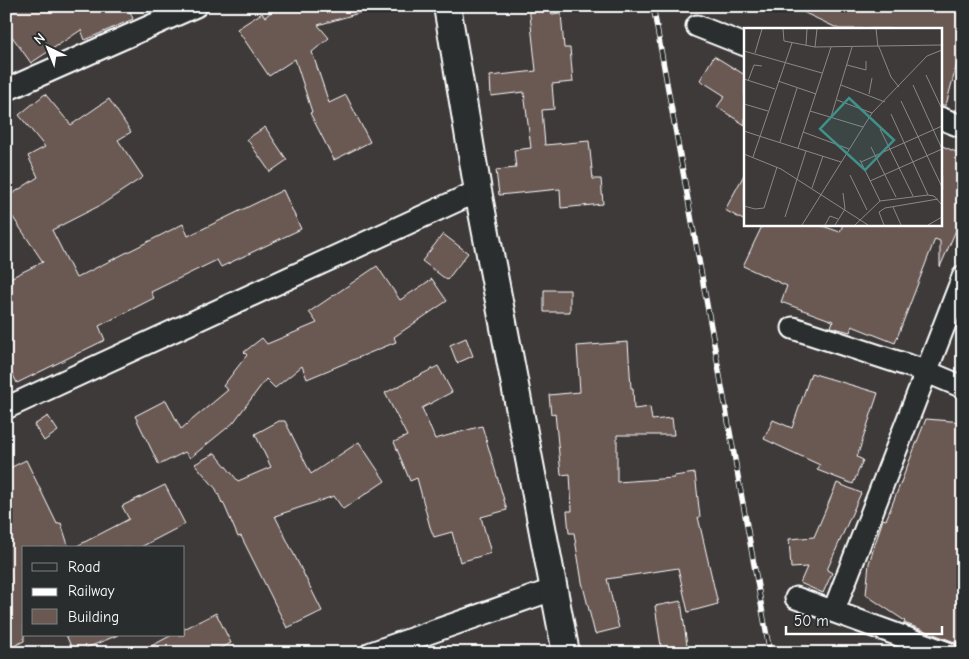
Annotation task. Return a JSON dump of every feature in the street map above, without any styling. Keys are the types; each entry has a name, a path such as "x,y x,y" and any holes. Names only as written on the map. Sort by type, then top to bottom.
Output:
{"street":[{"path":"6,90 196,6"},
{"path":"448,6 478,191 566,653"},
{"path":"697,26 744,44"},
{"path":"942,119 963,127"},
{"path":"6,408 478,191"},
{"path":"834,610 963,277"},
{"path":"794,328 925,371 963,387"},
{"path":"371,653 554,589"},
{"path":"796,598 834,610 948,653"}],"building":[{"path":"6,6 128,6 133,19 85,40 81,30 31,63 6,28"},
{"path":"278,6 366,6 366,11 318,25 329,38 312,52 329,103 346,95 370,142 334,160 310,113 312,112 295,59 269,76 237,29 262,13 265,17"},
{"path":"529,6 551,6 551,14 561,13 564,48 570,48 573,82 552,84 554,109 542,110 545,145 589,141 593,179 601,179 603,204 561,208 560,189 499,195 496,170 516,168 514,150 531,148 524,92 491,96 490,76 536,71"},
{"path":"790,6 963,6 963,41 946,105 942,105 942,28 837,28"},
{"path":"714,56 744,74 744,124 717,107 725,96 700,80"},
{"path":"45,94 71,125 109,99 131,132 118,140 143,177 101,205 52,230 76,278 183,224 188,236 283,190 301,229 221,267 217,260 151,292 154,298 99,326 105,340 17,383 6,361 6,280 43,262 6,207 6,198 38,177 28,156 45,147 19,115"},
{"path":"265,127 287,160 270,172 247,139"},
{"path":"942,146 963,155 963,214 940,267 940,241 935,239 895,343 852,326 850,332 831,327 833,321 781,302 787,286 743,266 763,225 820,225 840,232 843,225 942,225"},
{"path":"744,175 744,220 725,210"},
{"path":"443,234 468,253 447,280 422,261"},
{"path":"377,266 400,300 432,279 447,301 394,337 396,342 307,379 302,366 275,388 266,379 233,423 190,458 185,452 159,465 135,416 166,400 181,429 228,390 223,386 247,355 244,352 262,338 267,344 317,323 309,312"},
{"path":"544,290 570,290 570,312 544,312"},
{"path":"466,338 473,356 457,363 450,345"},
{"path":"628,342 634,409 650,407 652,420 672,418 674,435 617,435 617,482 674,478 674,476 695,473 700,517 698,517 718,604 688,612 678,568 607,579 619,628 595,634 582,582 574,533 569,533 567,511 572,511 570,474 561,475 555,413 551,414 549,395 580,392 577,346"},
{"path":"438,366 452,392 422,408 435,439 482,426 507,510 481,517 491,553 460,562 452,532 434,537 417,478 410,481 394,442 407,436 385,393"},
{"path":"811,373 878,393 857,457 863,460 853,484 817,470 820,465 764,439 773,420 792,428"},
{"path":"48,416 58,431 44,441 34,425"},
{"path":"926,419 963,422 963,645 904,623 905,621 866,595 869,563 883,519 886,520"},
{"path":"279,421 285,421 311,474 359,442 385,481 343,509 334,496 275,516 322,611 287,628 241,536 238,537 216,489 195,464 215,453 238,481 271,467 255,434"},
{"path":"26,460 57,524 61,523 68,546 22,546 22,636 24,636 24,641 6,650 6,470"},
{"path":"837,483 861,493 827,570 832,573 823,593 800,583 807,567 791,568 789,539 814,537"},
{"path":"165,485 185,524 143,546 77,546 129,519 122,506"},
{"path":"681,601 688,653 662,653 655,606"},
{"path":"216,613 231,643 211,653 138,653 170,636 185,636 185,628"},
{"path":"66,636 116,636 74,653"}],"railway":[{"path":"653,6 770,653"}]}
